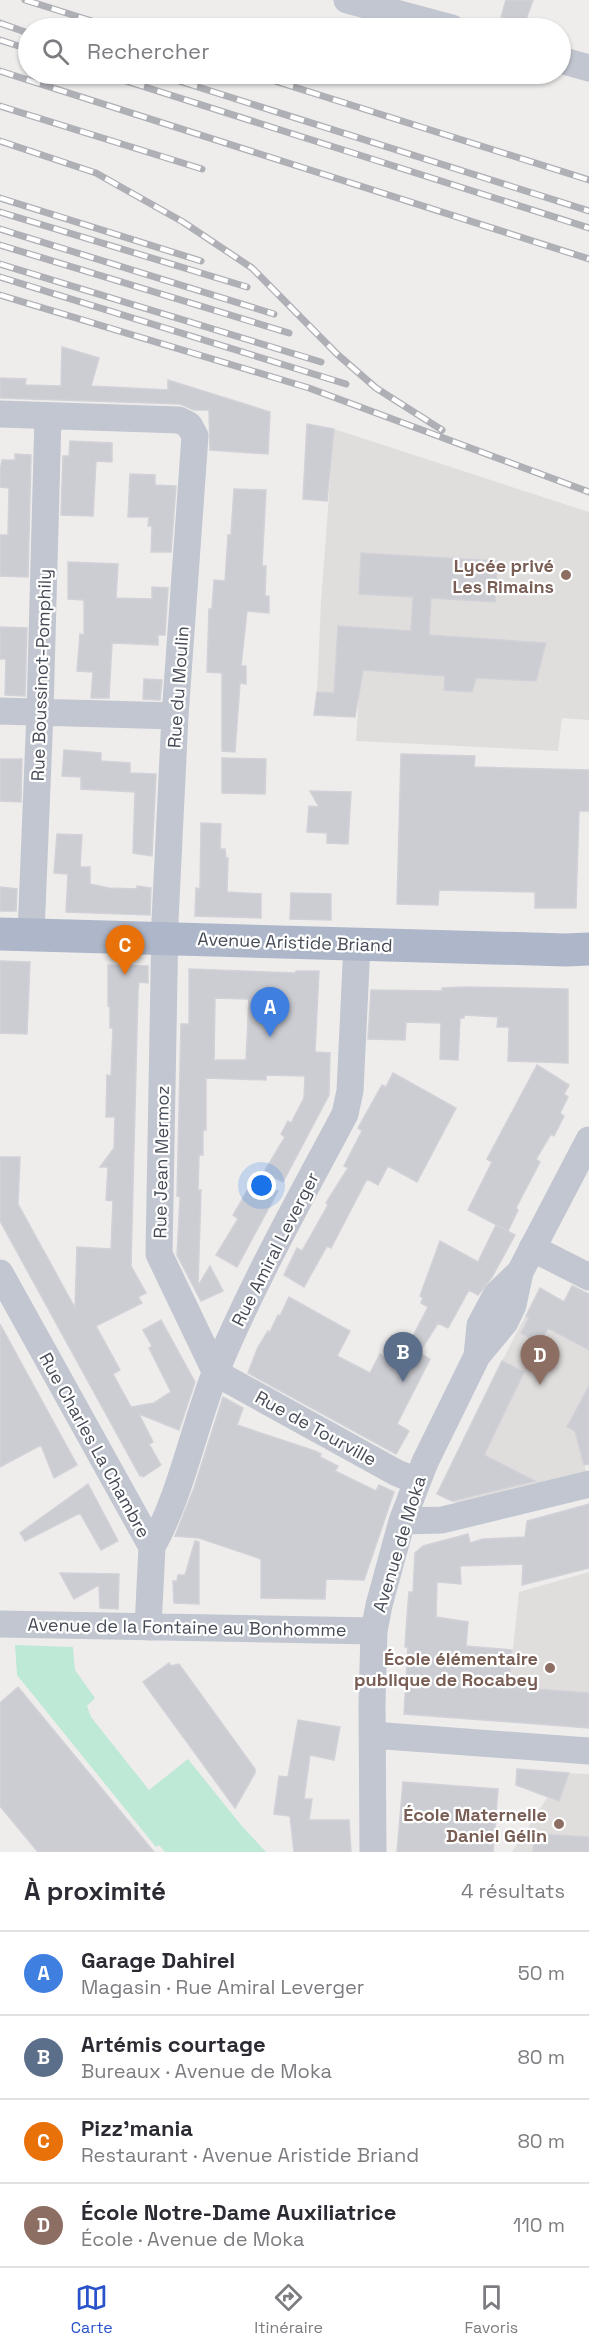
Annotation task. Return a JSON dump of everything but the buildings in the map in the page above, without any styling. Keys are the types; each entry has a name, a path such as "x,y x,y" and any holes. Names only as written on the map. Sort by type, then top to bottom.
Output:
{"main road":[{"name":"Avenue Aristide Briand","path":"15,934 589,949"}],"street":[{"path":"347,0 425,10"},
{"path":"571,63 589,68"},
{"path":"0,414 48,416"},
{"name":"Rue du Moulin","path":"48,416 179,420 189,425 195,436 175,716 165,938"},
{"name":"Rue Boussinot-Pomphily","path":"15,934 40,712 48,416"},
{"path":"0,711 175,716"},
{"name":"Rue Jean Mermoz","path":"165,938 159,1254 216,1373"},
{"name":"Rue Amiral Leverger","path":"152,1547 167,1519 216,1373 250,1294 345,1114 350,1091 357,944"},
{"name":"Avenue de Moka","path":"373,1852 374,1631 402,1521 417,1481 477,1356 480,1325 496,1295 520,1272 589,1140"},
{"path":"532,1248 589,1277"},
{"name":"Rue Charles La Chambre","path":"0,1273 152,1547 148,1627"},
{"name":"Rue de Tourville","path":"216,1373 398,1473 417,1481"},
{"path":"402,1521 442,1520 589,1484"},
{"name":"Avenue de la Fontaine au Bonhomme","path":"0,1624 374,1631"},
{"path":"372,1735 589,1751"}],"shaded area":[{"path":"334,429 589,512 589,720 562,718 558,751 356,741 359,695 317,692 321,601"},
{"path":"573,1285 589,1294 589,1406 575,1432 586,1471 457,1504 437,1494 540,1288 563,1301"},
{"name":"École élémentaire publique de Rocabey","path":"589,1572 589,1728 509,1687 519,1592"},
{"name":"École Maternelle Daniel Gélin","path":"563,1773 589,1774 589,1852 512,1852"}],"green space":[{"path":"15,1645 73,1647 75,1670 95,1698 87,1706 91,1717 149,1790 188,1759 241,1825 266,1852 165,1852 159,1845 156,1847 17,1675"}],"railway":[{"path":"25,0 82,18"},
{"path":"0,23 18,29"},
{"path":"0,40 18,46"},
{"path":"0,71 18,77"},
{"path":"41,84 589,259"},
{"path":"135,84 589,228"},
{"path":"189,84 589,211"},
{"path":"285,84 589,180"},
{"path":"0,106 202,169"},
{"path":"0,141 96,173 183,222 252,268 337,354 376,388 442,430"},
{"path":"0,198 201,261"},
{"path":"0,212 247,287"},
{"path":"0,229 274,314"},
{"path":"0,245 289,333"},
{"path":"0,264 321,362"},
{"path":"0,277 346,384"},
{"path":"0,295 309,388 589,492"}],"place":[{"name":"Lycée privé Les Rimains","path":"566,575"},
{"name":"Pizz’mania","path":"125,975"},
{"name":"Garage Dahirel","path":"270,1037"},
{"name":"Artémis courtage","path":"403,1382"},
{"name":"École Notre-Dame Auxiliatrice","path":"540,1385"},
{"name":"École élémentaire publique de Rocabey","path":"550,1668"},
{"name":"École Maternelle Daniel Gélin","path":"559,1824"}]}
